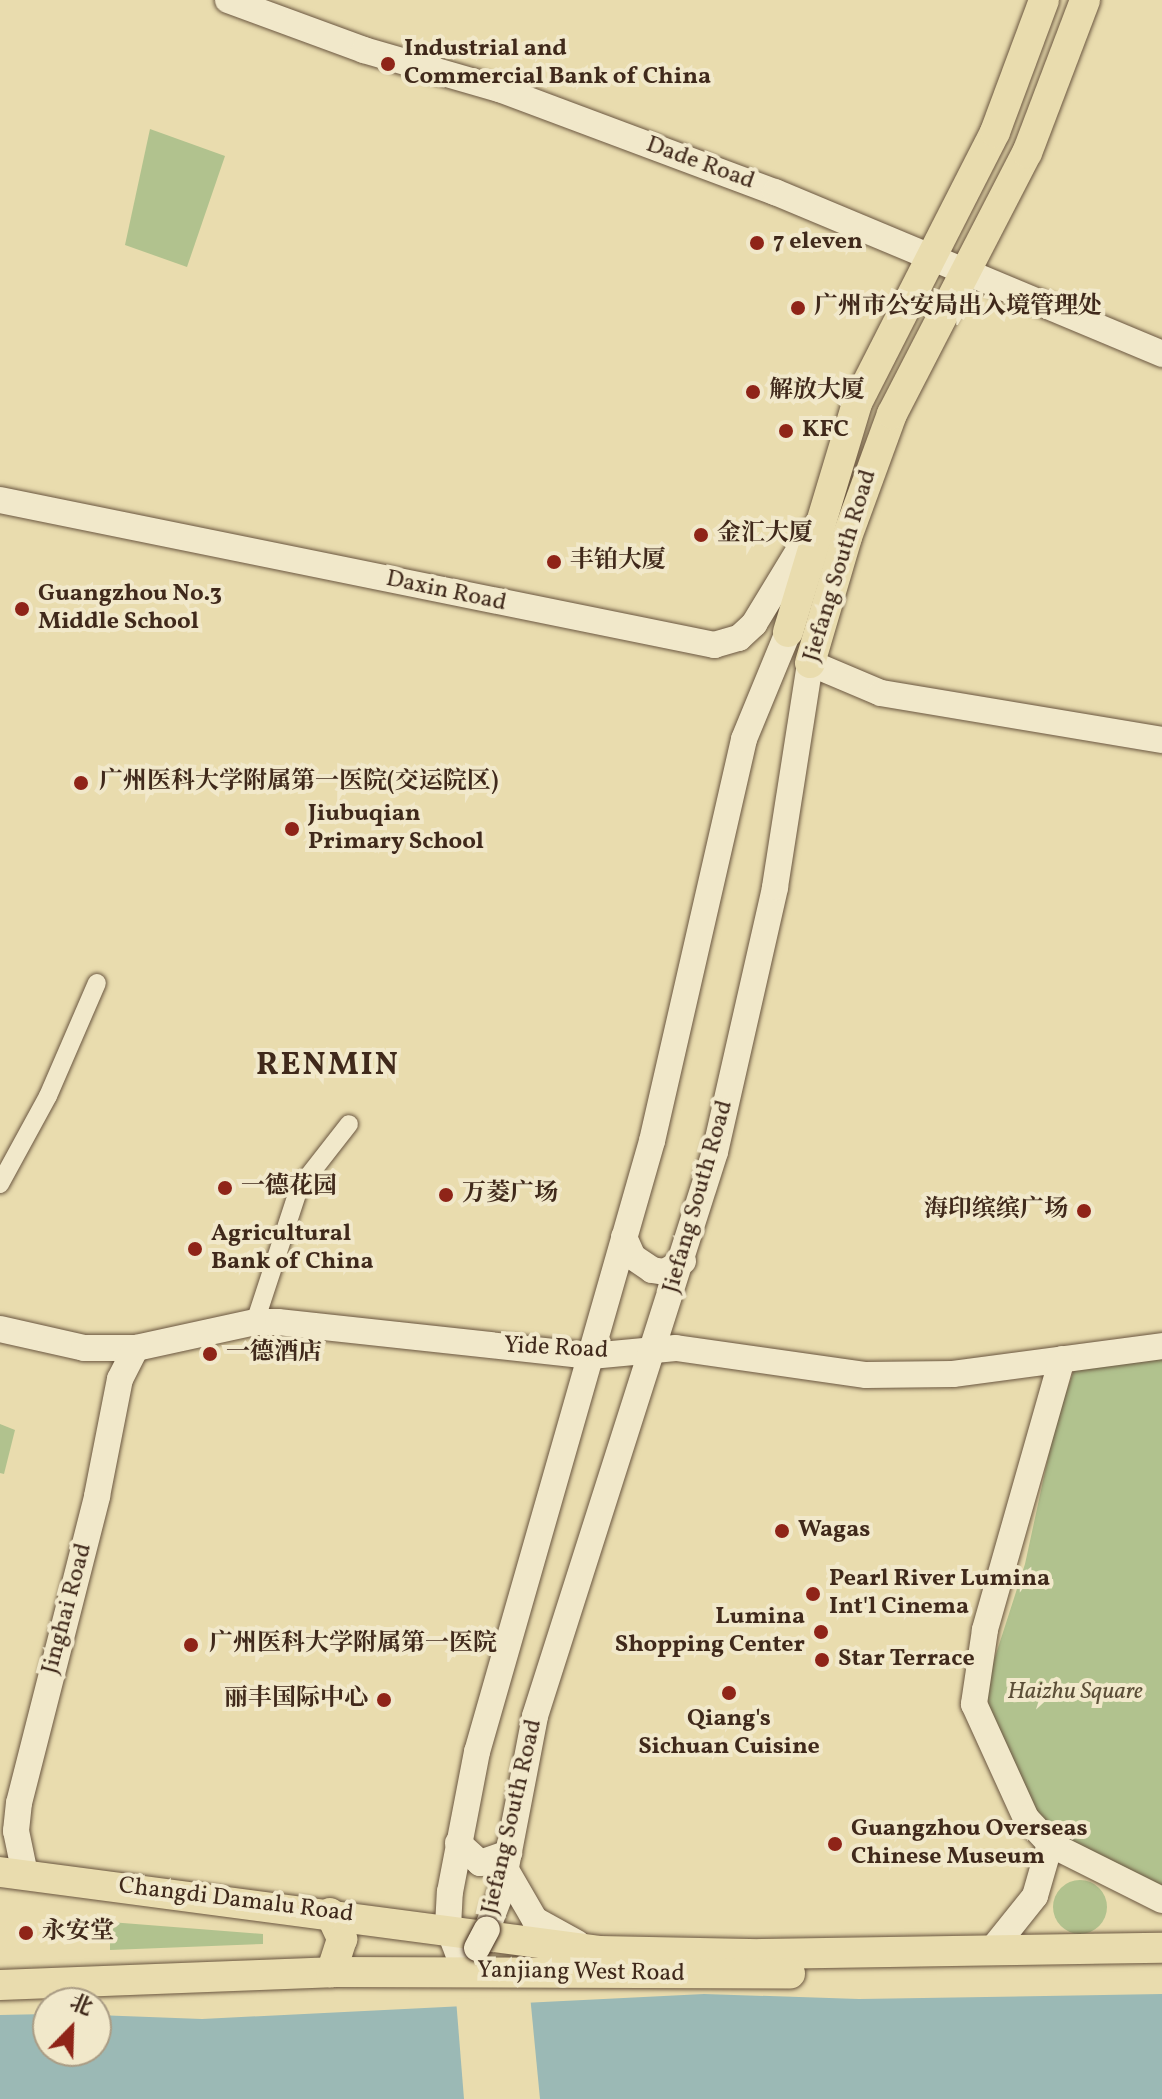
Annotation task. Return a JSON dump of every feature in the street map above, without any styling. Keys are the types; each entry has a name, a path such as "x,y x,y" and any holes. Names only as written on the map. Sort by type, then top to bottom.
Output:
{"main road":[{"name":"Dade Road","path":"228,0 364,50 499,89 930,254 1162,354"},
{"name":"Jiefang South Road","path":"1044,0 995,132 930,254 857,403 788,632 744,739 677,1038 591,1356 482,1732 458,1843 448,1927 476,1949 508,1862 535,1716 683,1261 719,1138 764,939 802,738 810,663 872,464 964,268 1027,153 1085,0"},
{"name":"Daxin Road","path":"0,500 714,645 739,638 754,624 823,508"},
{"path":"810,663 881,693 1162,740"},
{"path":"624,1237 633,1257 652,1270 675,1269 683,1261"},
{"name":"Yide Road","path":"0,1329 84,1348 136,1348 255,1322 591,1356 654,1348 866,1375 953,1374 1162,1346"},
{"name":"Jinghai Road","path":"12,1873 21,1792 97,1496 120,1379 136,1348"},
{"path":"1062,1359 985,1630 974,1704 1026,1818 1050,1844 1162,1900"},
{"path":"458,1843 480,1863 508,1862 535,1920 599,1951"},
{"path":"991,1951 1035,1896 1050,1844"},
{"name":"Changdi Damalu Road","path":"12,1873 448,1927"},
{"path":"330,1913 342,1939 331,1972"},
{"name":"Yanjiang West Road","path":"448,1927 599,1951 1162,1948"},
{"name":"Yanjiang West Road","path":"0,1985 331,1972 476,1949 702,1976 1162,1963"}],"street":[{"path":"0,1184 48,1096 97,983"},
{"path":"255,1322 299,1188 349,1124"}],"green space":[{"path":"150,129 225,156 187,267 125,245"},
{"name":"Haizhu Square","path":"1162,1356 1162,1887 1054,1832 1034,1809 991,1722 986,1685 1025,1564 1056,1421 1074,1370"},
{"path":"0,1424 15,1430 4,1474 0,1473"},
{"path":"1080,1880 1099,1888 1107,1907 1099,1926 1080,1934 1061,1926 1053,1907 1061,1888"},
{"path":"110,1922 263,1934 263,1944 110,1950"}],"water":[{"path":"704,1994 859,1999 1162,1994 1162,2099 0,2099 0,2015 32,2014 32,2067 112,2067 112,2016 202,2019"}],"pier":[{"path":"530,1995 540,2099 464,2099 456,1999"}],"place":[{"name":"Industrial and Commercial Bank of China","path":"388,64"},
{"name":"7 eleven","path":"757,243"},
{"name":"广州市公安局出入境管理处","path":"798,308"},
{"name":"解放大厦","path":"753,392"},
{"name":"KFC","path":"786,431"},
{"name":"金汇大厦","path":"701,535"},
{"name":"丰铂大厦","path":"554,562"},
{"name":"Guangzhou No.3 Middle School","path":"22,609"},
{"name":"广州医科大学附属第一医院(交运院区)","path":"81,783"},
{"name":"Jiubuqian Primary School","path":"292,829"},
{"name":"一德花园","path":"225,1188"},
{"name":"万菱广场","path":"446,1195"},
{"name":"海印缤缤广场","path":"1084,1211"},
{"name":"Agricultural Bank of China","path":"195,1249"},
{"name":"一德酒店","path":"210,1354"},
{"name":"Wagas","path":"782,1531"},
{"name":"Pearl River Lumina Int'l Cinema","path":"813,1594"},
{"name":"Lumina Shopping Center","path":"821,1632"},
{"name":"广州医科大学附属第一医院","path":"191,1645"},
{"name":"Star Terrace","path":"822,1660"},
{"name":"Qiang's Sichuan Cuisine","path":"729,1693"},
{"name":"丽丰国际中心","path":"384,1700"},
{"name":"Guangzhou Overseas Chinese Museum","path":"835,1844"},
{"name":"永安堂","path":"26,1933"}],"district":[{"name":"RENMIN","path":"328,1066"}]}
